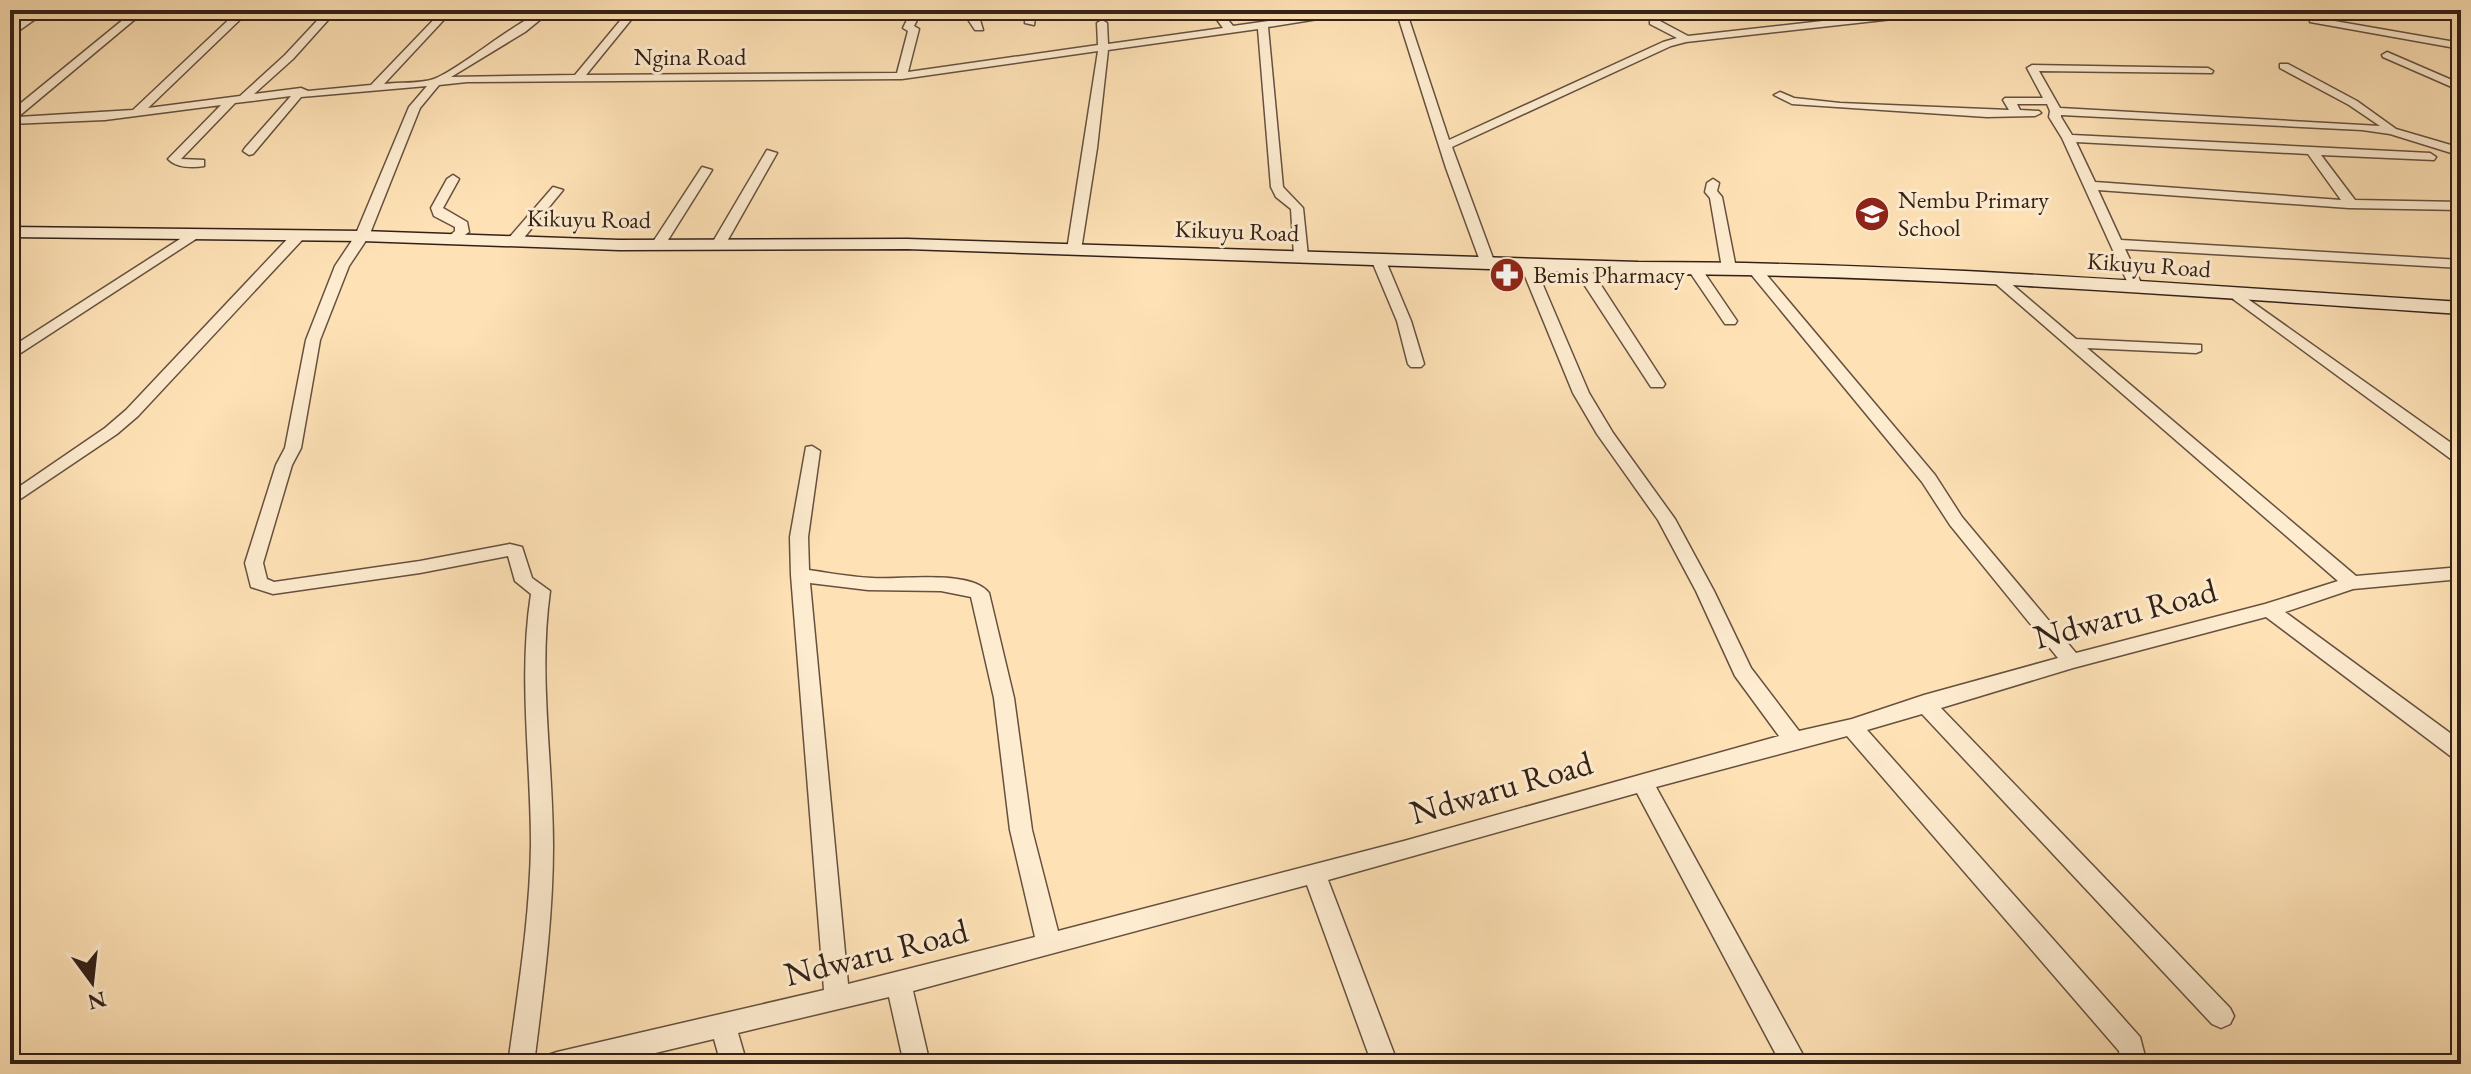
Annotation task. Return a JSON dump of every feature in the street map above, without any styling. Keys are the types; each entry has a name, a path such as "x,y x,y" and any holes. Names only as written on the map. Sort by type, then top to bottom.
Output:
{"main road":[{"name":"Kikuyu Road","path":"10,232 362,236 658,245 907,244 1729,268 1996,278 2461,308"}],"street":[{"path":"10,34 43,10"},
{"path":"10,120 141,10"},
{"path":"136,113 245,10"},
{"path":"200,163 174,159 239,98 289,57 332,10"},
{"path":"376,86 448,10"},
{"path":"521,1064 536,948 542,844 533,631 541,591 524,581 516,551 510,550 420,567 273,588 258,583 254,563 284,465 293,448 313,340 342,266 362,236 415,107 436,82 521,30 547,10"},
{"path":"578,78 634,10"},
{"path":"902,76 914,29 908,28 917,10"},
{"path":"972,10 972,18 979,28"},
{"path":"1030,23 1031,10"},
{"path":"1215,10 1231,31"},
{"name":"Ngina Road","path":"10,120 136,113 301,91 305,95 436,82 902,76 1369,10"},
{"path":"1401,10 1463,202 1487,261"},
{"path":"1878,10 1889,16"},
{"path":"1447,145 1667,44 1686,39 1947,10"},
{"path":"2330,10 2314,20 2461,46"},
{"path":"1654,22 1686,39"},
{"path":"1074,250 1091,148 1103,49 1102,23"},
{"path":"1263,26 1277,187 1280,194 1297,208 1301,256"},
{"path":"2387,55 2461,88"},
{"path":"2284,66 2353,103 2391,127 2391,131"},
{"path":"2136,287 2091,186 2032,68 2208,71"},
{"path":"249,151 301,91"},
{"path":"1780,95 1792,101 1840,106 1869,105 1976,114 2035,113"},
{"path":"2016,112 2009,100 2053,106 2391,131 2461,152"},
{"path":"2068,138 2430,157"},
{"path":"2312,151 2351,204"},
{"path":"718,245 771,153"},
{"path":"658,245 706,170"},
{"path":"453,179 437,208 439,213 462,225 462,232 453,239"},
{"path":"1713,183 1711,192 1716,197 1729,268"},
{"path":"2091,186 2351,204 2461,206"},
{"path":"513,242 557,190"},
{"path":"10,355 194,234"},
{"path":"10,501 132,413 298,236"},
{"path":"2116,244 2461,264"},
{"path":"1378,259 1404,321 1416,364"},
{"path":"1527,264 1581,393 1605,434 1666,519 1705,591 1742,671 1794,740"},
{"path":"1581,265 1657,384"},
{"path":"1694,268 1730,321"},
{"path":"1755,270 1929,479 1977,547 2072,661"},
{"path":"1996,278 2352,583"},
{"path":"2238,296 2461,458"},
{"path":"2071,343 2196,348"},
{"path":"812,451 799,537 800,575 837,996"},
{"path":"800,575 869,584 954,586 972,588 980,593 1004,698 1021,830 1049,943"},
{"name":"Ndwaru Road","path":"557,1064 837,996 899,984 1314,873 1794,740 1852,727 1924,703 2269,610 2352,583 2458,576"},
{"path":"2269,610 2461,752"},
{"path":"1924,703 2221,1016"},
{"path":"1852,727 2131,1046 2134,1064"},
{"path":"1642,782 1795,1064"},
{"path":"1314,873 1385,1064"},
{"path":"899,984 917,1064"},
{"path":"723,1024 734,1064"}],"place":[{"name":"Nembu Primary School","path":"1872,214"},
{"name":"Bemis Pharmacy","path":"1507,275"}]}
